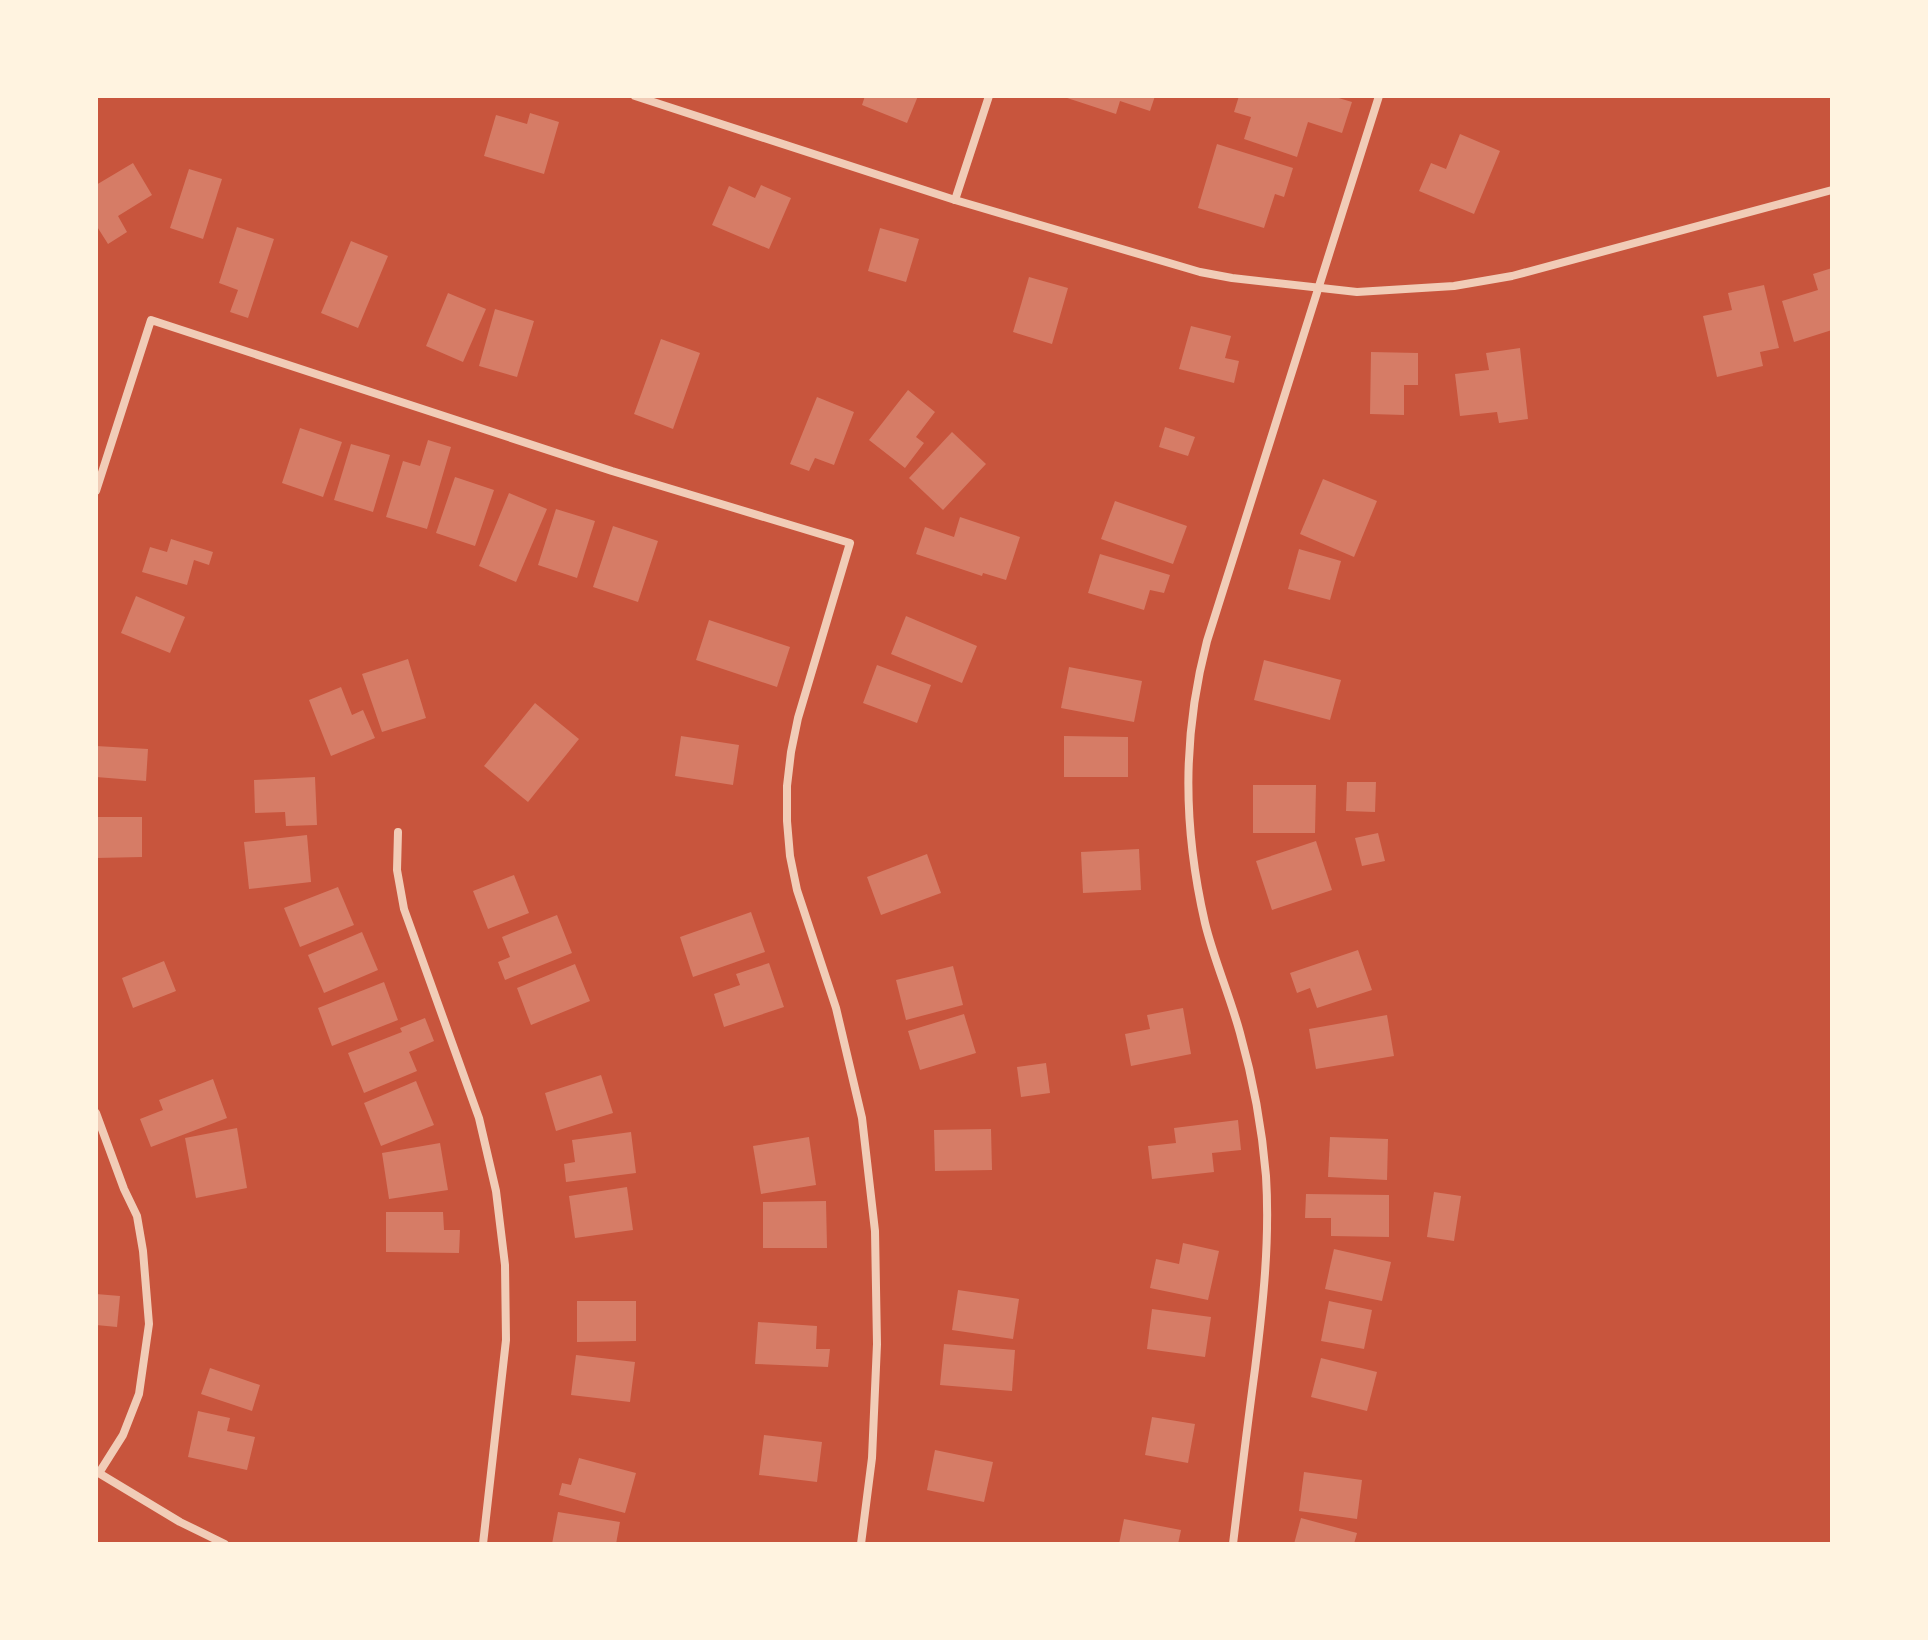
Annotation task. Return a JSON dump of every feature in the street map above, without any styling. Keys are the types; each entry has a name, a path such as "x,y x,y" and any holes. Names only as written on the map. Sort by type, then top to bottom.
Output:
{"street":[{"path":"635,96 955,200 1200,272 1318,289 1357,292 1440,287 1512,276 1832,190"},
{"path":"955,200 989,96"},
{"path":"1233,1544 1267,1250 1266,1177 1257,1104 1240,1032 1206,926 1195,875 1188,765 1191,723 1207,641 1379,96"},
{"path":"96,491 151,320 612,471 850,543 798,718 790,763 787,821 797,890 836,1008 862,1118 875,1231 877,1359 872,1458 861,1544"},
{"path":"398,832 397,870 404,909 479,1118 496,1191 503,1250 506,1340 483,1544"},
{"path":"96,1113 137,1216 149,1324 139,1394 123,1435 98,1473 180,1522 225,1544"}],"building":[{"path":"865,96 918,96 907,123 862,105"},
{"path":"1061,96 1155,96 1150,111 1120,101 1116,114"},
{"path":"1239,96 1332,96 1352,102 1342,133 1308,122 1297,157 1244,139 1251,117 1234,112"},
{"path":"530,113 559,122 544,174 484,156 496,115 527,124"},
{"path":"1460,134 1500,151 1474,214 1419,191 1431,163 1446,169"},
{"path":"1217,144 1293,168 1284,197 1275,194 1264,228 1198,208"},
{"path":"133,163 152,195 118,216 127,232 108,244 96,225 96,185"},
{"path":"189,169 222,179 203,239 170,228"},
{"path":"761,185 791,198 769,249 712,225 729,186 755,198"},
{"path":"237,227 274,239 248,318 230,312 238,290 219,283"},
{"path":"880,228 919,239 906,282 868,271"},
{"path":"351,241 388,256 358,328 321,313"},
{"path":"1832,268 1832,330 1794,342 1782,301 1818,290 1813,274"},
{"path":"1029,277 1068,288 1052,344 1013,332"},
{"path":"1764,285 1779,348 1760,352 1763,366 1717,377 1703,316 1732,310 1728,293"},
{"path":"448,293 486,309 463,362 426,346"},
{"path":"495,309 534,321 517,377 479,366"},
{"path":"1191,326 1231,336 1225,358 1239,361 1234,383 1179,369"},
{"path":"661,339 700,353 673,429 634,414"},
{"path":"1520,348 1528,419 1499,423 1497,412 1460,416 1455,374 1489,370 1486,353"},
{"path":"1371,352 1418,353 1418,385 1404,385 1404,415 1370,414"},
{"path":"908,390 935,412 916,437 924,443 905,468 869,440"},
{"path":"817,397 854,412 834,465 815,458 809,471 790,464"},
{"path":"1165,427 1195,437 1188,456 1159,447"},
{"path":"300,428 342,442 323,497 282,483"},
{"path":"952,432 986,464 943,510 909,478"},
{"path":"428,440 451,447 427,529 386,517 403,461 420,466"},
{"path":"351,444 390,455 373,512 334,500"},
{"path":"455,477 494,490 475,546 436,533"},
{"path":"1323,479 1377,501 1354,557 1300,534"},
{"path":"509,493 547,509 516,582 479,566"},
{"path":"1115,501 1187,526 1173,564 1101,539"},
{"path":"556,509 595,521 577,578 538,565"},
{"path":"960,517 1020,537 1006,580 983,573 982,576 916,554 925,527 954,537"},
{"path":"613,526 658,541 638,602 593,587"},
{"path":"171,539 213,552 209,565 194,560 187,585 142,572 150,547 167,552"},
{"path":"1299,549 1341,561 1330,600 1288,589"},
{"path":"1100,554 1170,575 1164,593 1150,590 1144,610 1088,593"},
{"path":"136,596 185,617 170,653 121,633"},
{"path":"906,616 977,646 962,683 891,654"},
{"path":"709,620 790,647 777,687 696,660"},
{"path":"408,659 426,718 382,732 362,674"},
{"path":"1264,660 1341,680 1330,720 1254,700"},
{"path":"877,665 931,685 917,723 863,703"},
{"path":"1069,667 1142,681 1134,722 1061,708"},
{"path":"341,687 352,715 363,710 375,738 331,756 309,700"},
{"path":"535,703 579,739 528,802 484,766"},
{"path":"681,736 739,745 733,785 675,776"},
{"path":"1064,736 1128,737 1128,777 1064,777"},
{"path":"96,746 148,749 146,781 96,777"},
{"path":"315,777 317,825 286,826 285,812 255,813 254,780"},
{"path":"1347,782 1376,782 1375,812 1346,811"},
{"path":"1253,785 1316,785 1315,833 1253,833"},
{"path":"96,817 142,817 142,857 96,858"},
{"path":"1378,833 1385,861 1362,866 1355,838"},
{"path":"307,835 311,882 249,889 244,842"},
{"path":"1316,841 1332,890 1272,910 1256,861"},
{"path":"1139,849 1141,890 1083,893 1081,852"},
{"path":"927,854 941,893 881,915 867,877"},
{"path":"514,875 529,913 488,929 473,891"},
{"path":"338,887 354,925 300,947 284,908"},
{"path":"751,912 765,952 693,977 680,937"},
{"path":"557,915 572,953 505,980 498,962 510,957 502,937"},
{"path":"362,932 378,970 324,993 308,955"},
{"path":"1358,950 1372,990 1317,1008 1310,988 1297,993 1290,973"},
{"path":"164,961 176,991 133,1008 122,978"},
{"path":"769,963 784,1007 724,1027 714,994 740,985 736,974"},
{"path":"575,964 590,1001 531,1025 517,988"},
{"path":"953,966 963,1005 906,1020 896,980"},
{"path":"384,982 398,1020 332,1046 318,1008"},
{"path":"1183,1008 1191,1054 1131,1066 1125,1034 1150,1029 1147,1015"},
{"path":"964,1014 976,1053 920,1070 908,1031"},
{"path":"1387,1015 1394,1056 1316,1069 1309,1029"},
{"path":"425,1018 434,1041 409,1052 417,1071 364,1093 348,1053 402,1032 400,1028"},
{"path":"1046,1063 1050,1093 1021,1097 1017,1067"},
{"path":"601,1075 613,1113 556,1131 545,1093"},
{"path":"213,1079 227,1118 151,1147 140,1119 163,1110 159,1100"},
{"path":"416,1081 434,1125 381,1146 364,1103"},
{"path":"1238,1120 1241,1150 1212,1153 1214,1172 1152,1179 1148,1146 1176,1143 1174,1128"},
{"path":"237,1128 247,1188 196,1198 185,1138"},
{"path":"991,1129 992,1170 935,1171 934,1130"},
{"path":"631,1132 636,1173 566,1182 564,1164 575,1162 572,1140"},
{"path":"809,1137 816,1185 761,1194 753,1146"},
{"path":"1330,1137 1388,1139 1387,1180 1328,1177"},
{"path":"440,1143 448,1190 389,1199 382,1153"},
{"path":"627,1187 633,1230 575,1238 569,1196"},
{"path":"1434,1192 1461,1196 1454,1241 1427,1237"},
{"path":"1306,1194 1389,1195 1389,1237 1331,1236 1331,1218 1305,1218"},
{"path":"826,1201 827,1248 763,1248 763,1202"},
{"path":"386,1212 443,1212 444,1230 460,1230 459,1253 386,1252"},
{"path":"1183,1243 1219,1251 1208,1300 1150,1288 1156,1259 1179,1264"},
{"path":"1334,1249 1391,1262 1382,1301 1325,1289"},
{"path":"958,1290 1019,1299 1013,1339 952,1330"},
{"path":"96,1294 120,1296 117,1327 96,1325"},
{"path":"577,1301 636,1301 636,1341 577,1342"},
{"path":"1329,1301 1372,1310 1364,1349 1321,1341"},
{"path":"1152,1309 1211,1317 1205,1357 1147,1349"},
{"path":"758,1322 817,1326 816,1349 830,1349 828,1367 755,1364"},
{"path":"944,1344 1015,1350 1012,1391 940,1385"},
{"path":"576,1355 635,1362 630,1402 571,1395"},
{"path":"1321,1358 1377,1372 1367,1411 1311,1397"},
{"path":"210,1368 260,1385 252,1411 201,1394"},
{"path":"198,1411 230,1418 227,1431 255,1437 247,1470 188,1457"},
{"path":"1152,1417 1195,1424 1188,1463 1145,1455"},
{"path":"764,1435 822,1442 817,1482 759,1475"},
{"path":"935,1450 993,1462 984,1502 927,1490"},
{"path":"579,1458 636,1473 625,1513 559,1495 562,1483 571,1485"},
{"path":"1304,1472 1362,1480 1357,1519 1299,1511"},
{"path":"558,1512 620,1522 616,1544 552,1544"},
{"path":"1301,1518 1357,1533 1354,1544 1294,1544"},
{"path":"1124,1519 1181,1530 1178,1544 1119,1544"}]}
